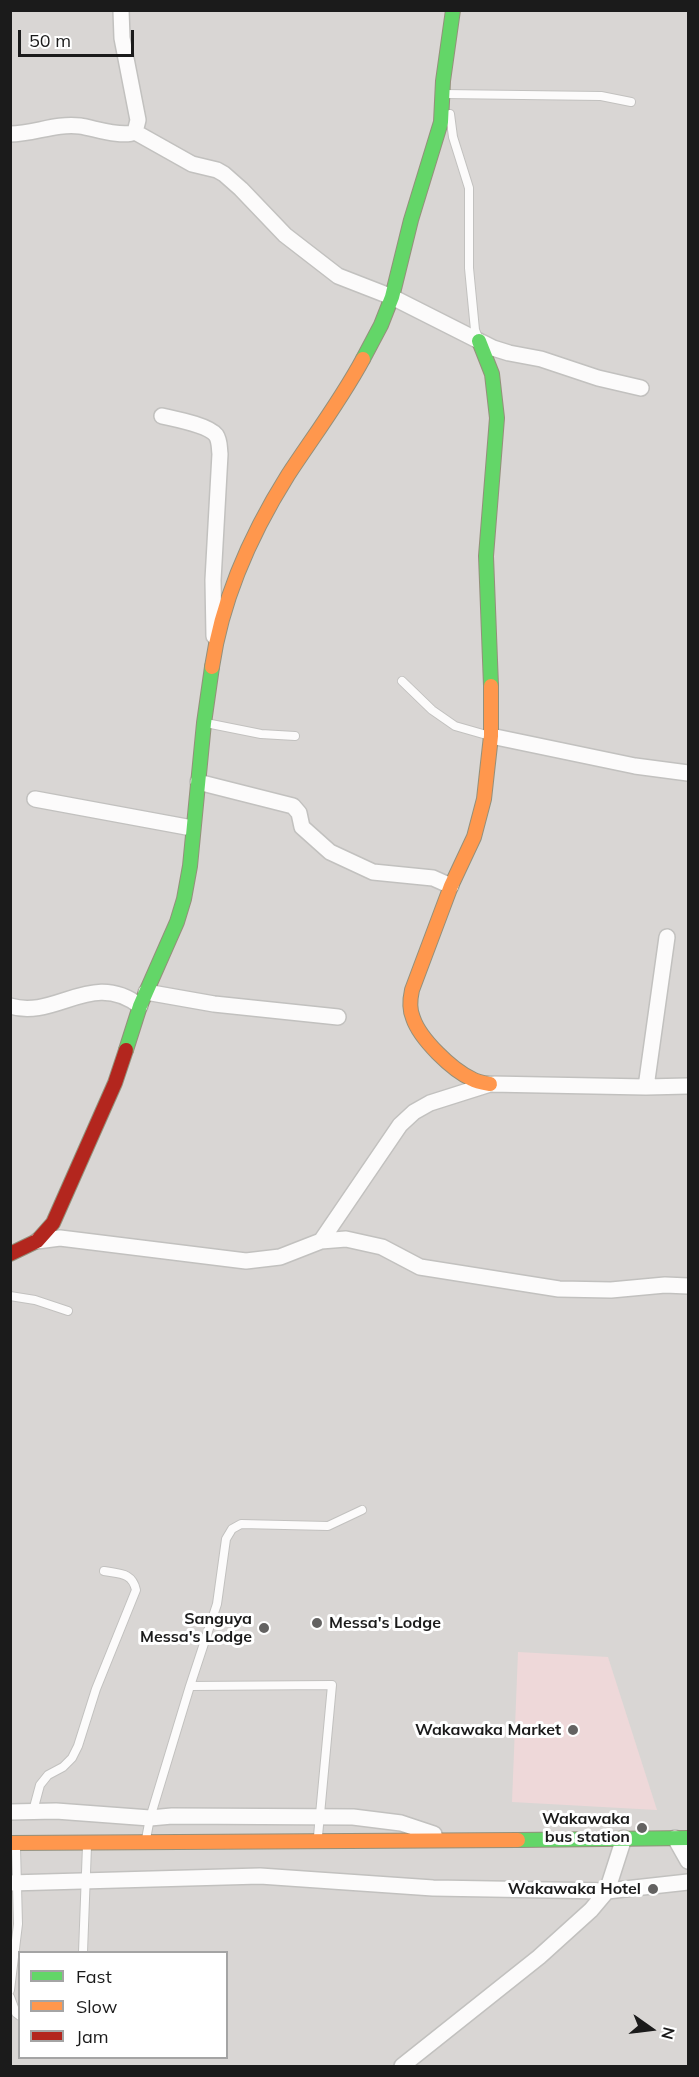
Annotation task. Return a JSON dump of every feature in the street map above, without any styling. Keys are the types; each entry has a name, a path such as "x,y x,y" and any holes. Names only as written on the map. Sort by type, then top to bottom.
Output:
{"main road":[{"path":"11,1254 37,1241 53,1223 64,1201 115,1083 143,999 177,922 190,866 192,828 214,654 228,601 240,563 250,542 287,477 350,383 381,325 392,297 411,220 441,122 442,94 453,10"},
{"path":"479,341 492,374 497,418 486,556 491,664 491,736 480,820 452,886 409,1003 414,1021 421,1033 456,1069 472,1080 490,1084"},
{"path":"13,1843 682,1838"}],"street":[{"path":"121,10 122,38 138,120 135,132"},
{"path":"10,134 22,134 65,125 124,134 135,132 192,164 218,170 224,174 273,224 338,276 392,297 479,341 509,353 541,359 598,378 641,388"},
{"path":"162,416 203,427 214,432 219,441 213,580 214,654"},
{"path":"491,736 636,766 688,773"},
{"path":"198,782 293,806 299,813 302,826 330,852 373,873 433,878 452,886"},
{"path":"35,799 192,828"},
{"path":"646,1087 667,937"},
{"path":"10,1006 28,1010 81,995 116,992 143,999 338,1017"},
{"path":"321,1241 400,1125 414,1112 430,1103 490,1084 688,1086"},
{"path":"37,1241 60,1238 246,1261 280,1257 321,1241 346,1239 382,1247 420,1268 559,1289 611,1290 665,1285 688,1286"},
{"path":"10,1812 56,1811 150,1818 172,1816 353,1817 400,1823 457,1841"},
{"path":"402,2067 539,1957 591,1910 607,1891 624,1838"},
{"path":"682,1838 688,1861"},
{"path":"14,1883 260,1876 433,1888 607,1891 688,1882"}],"lane":[{"path":"442,94 601,96 631,102"},
{"path":"442,94 448,104 453,137 469,188 469,268 475,330 479,341"},
{"path":"402,681 432,710 455,726 491,736"},
{"path":"204,723 261,734 296,736"},
{"path":"10,1296 35,1300 68,1311"},
{"path":"146,1843 150,1818 217,1604 226,1539 232,1529 241,1524 327,1526 362,1510"},
{"path":"33,1812 40,1785 72,1758 78,1746 96,1689 136,1590 130,1576 104,1571"},
{"path":"190,1686 332,1685 318,1841"},
{"path":"10,1990 18,1924 13,1843"},
{"path":"84,1951 87,1843"},
{"path":"10,1997 18,2014"}],"shaded area":[{"path":"11,11 688,11 688,2066 11,2066"},
{"name":"Wakawaka Market","path":"518,1652 608,1657 657,1810 512,1802"}],"traffic: fast":[{"path":"363,359 381,325 392,297 411,220 441,122 443,81 453,10"},
{"path":"479,341 492,374 497,418 486,556 491,686"},
{"path":"126,1050 140,1006 177,922 184,899 190,866 212,667"},
{"path":"518,1840 688,1838"}],"traffic: slow":[{"path":"212,667 223,616 250,543 288,475 363,359"},
{"path":"490,1084 464,1075 438,1053 422,1035 412,1015 410,1004 412,990 451,886 474,837 484,799 491,736 491,686"},
{"path":"10,1843 518,1840"}],"traffic: jam":[{"path":"10,1254 37,1241 53,1223 115,1083 126,1050"}],"place":[{"name":"Messa's Lodge","path":"317,1623"},
{"name":"Sanguya Messa's Lodge","path":"264,1628"},
{"name":"Wakawaka Market","path":"573,1730"},
{"name":"Wakawaka bus station","path":"642,1828"},
{"name":"Wakawaka Hotel","path":"653,1889"}]}
